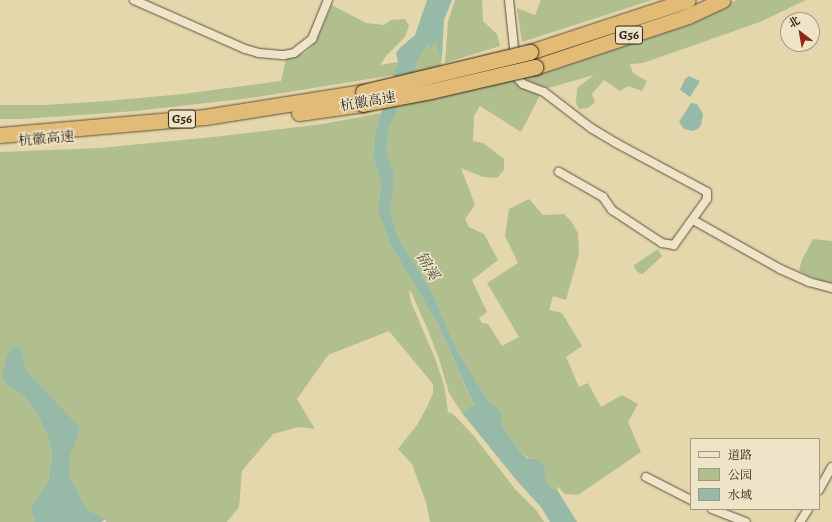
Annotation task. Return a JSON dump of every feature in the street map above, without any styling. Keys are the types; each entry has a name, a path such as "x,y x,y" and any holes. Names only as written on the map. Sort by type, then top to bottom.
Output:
{"highway":[{"name":"杭徽高速","path":"0,143 208,126 363,98 530,52 688,0"},
{"name":"杭徽高速","path":"0,135 205,117 431,91 535,67 688,16 723,0"}],"street":[{"path":"134,0 245,49 259,53 284,55 294,53 312,39 328,0"},
{"path":"509,0 517,78 523,84 551,96 591,128 706,192 707,199 674,245 662,243 612,210 603,197 559,172"},
{"path":"693,220 780,269 809,282 832,288"},
{"path":"820,488 832,467"},
{"path":"646,477 690,499"},
{"path":"715,510 746,522"},
{"path":"800,522 807,510"}],"green space":[{"path":"455,0 482,0 483,21 497,34 500,46 445,63 448,21"},
{"path":"541,0 652,0 522,42 517,8 535,15"},
{"path":"737,0 806,0 760,22 643,63 630,64 633,73 647,81 642,91 628,86 620,91 604,80 592,94 595,102 588,108 579,109 576,103 577,88 594,75 548,88 531,83 523,77 711,11"},
{"path":"332,5 366,23 384,25 391,20 405,19 409,26 405,37 386,56 380,65 398,62 394,75 251,98 136,111 23,119 0,119 0,105 45,105 107,101 183,94 281,81 286,59 305,53 312,46 317,39"},
{"path":"438,41 438,54 442,57 436,99 509,80 540,95 521,132 480,106 474,116 473,141 483,143 504,159 504,170 497,178 483,177 461,168 475,205 465,219 469,227 484,234 498,260 472,280 487,312 479,318 482,323 488,324 502,346 519,337 487,283 518,263 505,236 509,209 529,199 543,215 564,214 571,221 578,233 579,254 566,300 553,296 549,310 562,313 582,346 566,357 579,387 588,383 601,407 622,395 638,404 628,422 641,452 578,495 565,494 557,486 558,491 550,488 546,480 544,469 521,453 502,425 496,407 489,402 456,348 433,294 396,233 390,209 391,195 386,148 390,127 419,57 430,42"},
{"path":"381,113 376,128 373,156 381,186 378,211 390,244 438,324 474,406 462,413 449,393 440,362 428,330 411,292 409,291 411,302 435,358 444,385 448,412 453,414 473,435 515,489 536,510 544,522 430,522 426,502 412,464 398,449 417,425 428,405 433,393 433,384 389,331 328,355 297,399 315,429 298,427 273,434 242,471 239,507 227,522 106,522 106,519 87,509 70,477 70,456 79,428 26,370 22,349 7,385 24,396 37,414 48,437 52,456 48,482 30,508 35,522 0,522 0,152 100,148 213,137 323,124"},
{"path":"813,239 832,241 832,283 804,274 799,270 802,260"},
{"path":"658,249 662,256 643,274 639,273 634,268 634,265"}],"water":[{"path":"427,0 452,0 444,20 442,57 438,54 437,42 434,42 431,50 429,43 419,58 390,127 386,148 394,177 390,209 396,233 433,294 456,348 489,402 496,407 501,415 502,425 521,453 528,459 539,459 545,469 546,480 550,488 558,491 577,522 550,522 541,507 517,481 462,413 474,405 438,324 390,244 378,211 381,186 373,156 376,128 398,62 396,53 415,35"},
{"path":"689,76 700,81 690,97 680,90 685,79"},
{"path":"691,103 697,104 703,114 701,125 698,129 692,131 684,129 679,122"},
{"path":"13,346 22,349 26,370 80,428 70,456 70,477 87,509 106,519 101,522 35,522 30,508 48,482 52,456 48,437 37,414 24,396 7,385 2,374 7,357"}],"water label":[{"name":"锦溪","path":"427,266"}]}
